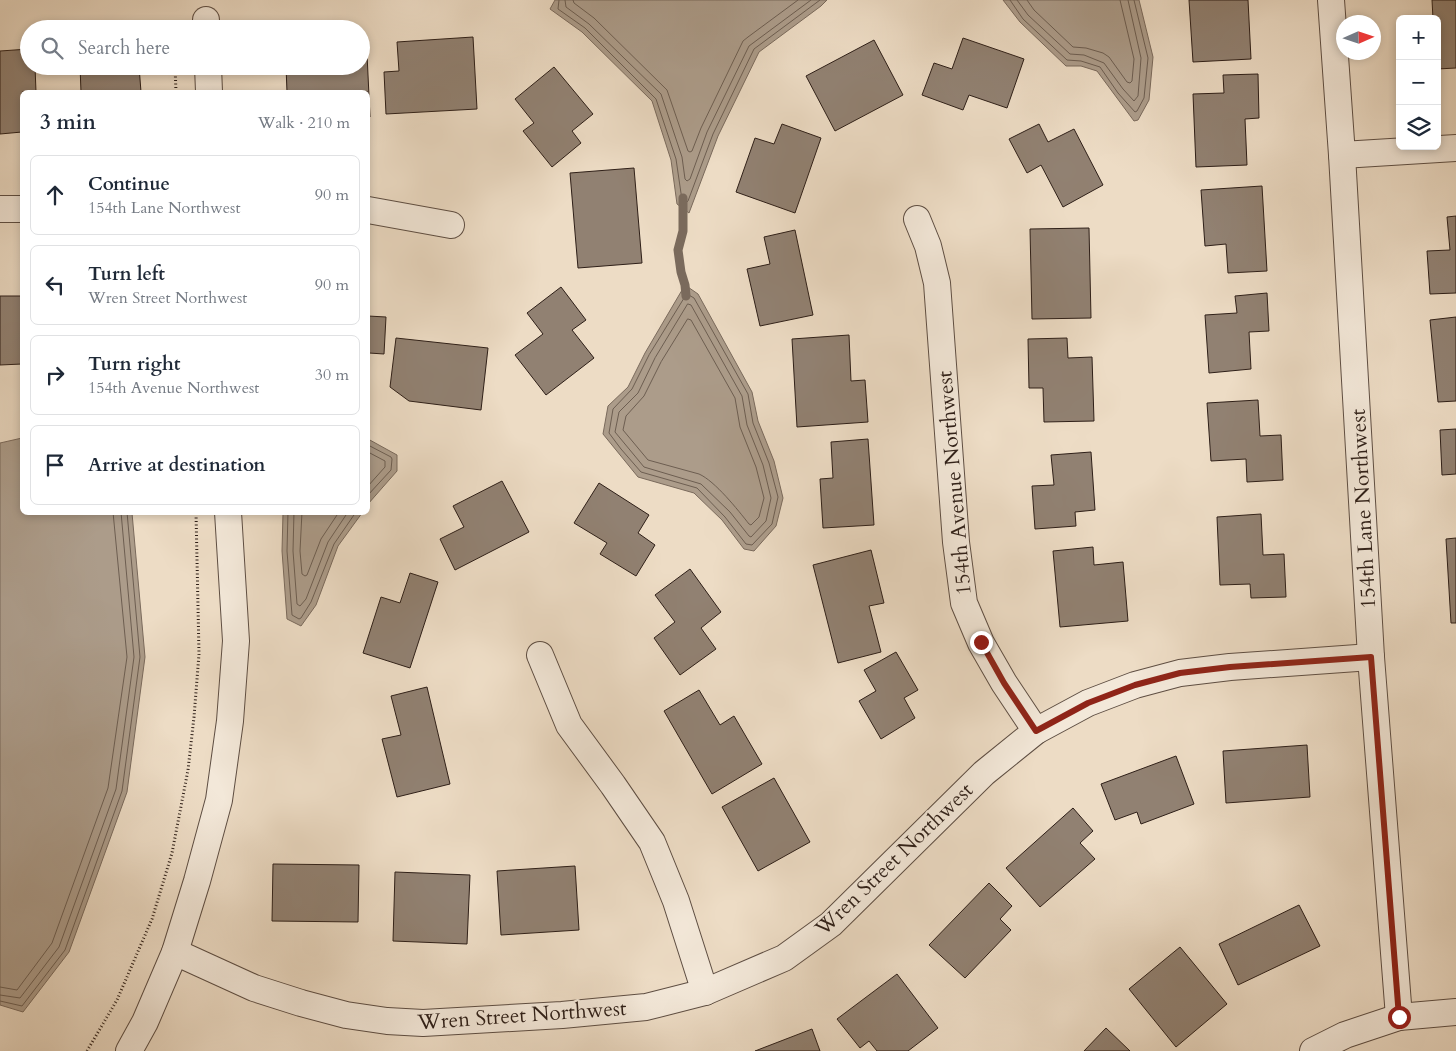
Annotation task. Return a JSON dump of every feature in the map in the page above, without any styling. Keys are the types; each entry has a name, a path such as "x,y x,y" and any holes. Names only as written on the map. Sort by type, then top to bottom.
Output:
{"street":[{"name":"154th Lane Northwest","path":"1331,0 1342,155 1371,657 1399,1017"},
{"path":"208,75 209,90"},
{"path":"1342,155 1456,148"},
{"path":"0,209 20,209"},
{"path":"370,210 451,225"},
{"name":"154th Avenue Northwest","path":"917,219 928,246 937,283 956,542 964,602 981,642 1004,683 1036,731"},
{"path":"129,1051 145,1022 175,952 197,882 219,800 230,721 236,641 228,515"},
{"path":"540,655 570,725 652,842 676,901 705,992"},
{"name":"Wren Street Northwest","path":"175,952 254,988 346,1015 387,1020 424,1023 562,1015 646,1007 705,992 784,958 831,924 984,773 1036,731 1088,703 1135,685 1180,673 1230,667 1371,657"},
{"path":"1313,1051 1345,1035 1399,1017 1456,1012"}],"path":[{"path":"175,75 176,90"},
{"path":"87,1051 117,1000 152,919 172,853 188,770 199,654 196,515"}],"water":[{"path":"555,0 827,0 759,52 718,136 689,213 677,204 671,160 652,101 582,32 550,9"},
{"path":"1003,0 1139,0 1153,57 1149,100 1138,120 1134,121 1097,71 1081,66 1066,66 1020,22"},
{"path":"685,285 698,294 752,392 758,421 774,461 783,498 776,526 754,551 744,549 722,520 694,493 638,477 603,434 608,406 628,387 645,353"},
{"path":"20,438 20,515 132,515 145,657 127,792 69,952 23,1012 0,1005 0,443"},
{"path":"370,440 397,455 397,471 370,502"},
{"path":"283,515 361,515 338,546 316,605 301,626 287,619 282,551"}],"building":[{"path":"1189,0 1248,0 1251,59 1193,62"},
{"path":"1432,0 1456,0 1456,68 1441,69 1441,15 1433,15"},
{"path":"473,37 477,109 386,114 384,72 399,71 397,42"},
{"path":"963,38 1024,59 1007,108 969,95 963,110 922,95 934,63 952,69"},
{"path":"874,40 903,95 835,131 806,76"},
{"path":"20,50 20,75 35,75 36,90 20,90 20,132 0,134 0,51"},
{"path":"554,67 593,114 572,131 581,143 552,167 523,131 534,123 515,99"},
{"path":"1258,74 1259,118 1245,119 1247,165 1196,167 1193,94 1224,93 1223,75"},
{"path":"80,75 140,75 141,90 81,90"},
{"path":"286,75 368,75 369,90 287,90"},
{"path":"782,124 821,138 795,213 736,192 755,138 774,144"},
{"path":"1039,124 1048,142 1074,129 1103,185 1063,207 1041,165 1027,173 1009,139"},
{"path":"634,168 642,263 578,268 570,173"},
{"path":"1262,186 1267,271 1228,273 1226,244 1205,246 1201,190"},
{"path":"1456,216 1456,293 1430,294 1427,251 1450,250 1447,217"},
{"path":"1089,228 1091,318 1032,319 1030,229"},
{"path":"795,230 813,315 760,326 747,269 770,264 764,237"},
{"path":"561,287 586,320 572,330 594,358 546,395 515,355 543,334 527,313"},
{"path":"1267,293 1269,331 1249,332 1251,369 1209,373 1205,315 1237,313 1235,296"},
{"path":"0,296 20,296 20,364 0,365"},
{"path":"370,316 386,317 384,354 370,353"},
{"path":"1456,317 1456,401 1438,402 1430,320"},
{"path":"849,335 851,381 865,380 868,422 797,427 792,339"},
{"path":"396,338 488,348 481,410 409,401 390,387"},
{"path":"1067,338 1068,358 1092,357 1094,421 1044,422 1043,388 1029,388 1028,339"},
{"path":"1258,400 1260,436 1281,435 1283,480 1247,482 1246,459 1211,461 1207,403"},
{"path":"1456,429 1456,474 1442,475 1440,430"},
{"path":"868,439 874,525 823,528 820,479 833,478 831,442"},
{"path":"1091,452 1095,510 1075,512 1076,526 1035,529 1032,486 1054,485 1051,455"},
{"path":"502,481 529,532 455,570 440,539 464,527 453,506"},
{"path":"599,483 649,515 638,533 655,545 636,576 600,554 607,543 574,523"},
{"path":"1261,514 1263,555 1284,554 1286,597 1251,598 1250,584 1220,585 1217,517"},
{"path":"1456,538 1456,623 1451,623 1446,539"},
{"path":"1093,547 1094,565 1123,562 1128,621 1060,627 1053,551"},
{"path":"871,550 884,603 869,606 881,652 838,663 813,565"},
{"path":"690,569 721,612 701,628 716,649 680,675 654,638 675,622 655,595"},
{"path":"410,573 438,582 410,668 363,653 381,597 400,603"},
{"path":"896,652 918,690 904,698 915,718 881,739 859,701 876,691 864,670"},
{"path":"427,687 450,784 397,797 382,739 401,735 391,696"},
{"path":"699,690 720,725 734,716 762,764 712,794 664,711"},
{"path":"1307,745 1310,797 1226,803 1223,751"},
{"path":"1176,756 1194,804 1141,824 1137,812 1115,820 1101,784"},
{"path":"774,778 810,842 758,871 722,807"},
{"path":"1073,808 1093,831 1080,843 1095,859 1040,907 1006,868"},
{"path":"273,864 359,865 358,922 272,921"},
{"path":"575,866 579,930 501,935 497,871"},
{"path":"395,872 470,875 467,944 393,941"},
{"path":"989,883 1012,906 1000,919 1011,930 965,978 929,945"},
{"path":"1299,905 1320,946 1238,985 1219,944"},
{"path":"1180,947 1227,1004 1176,1047 1129,989"},
{"path":"897,974 938,1028 908,1051 877,1051 869,1041 860,1048 837,1019"},
{"path":"1106,1028 1130,1051 1084,1051"},
{"path":"812,1029 820,1051 755,1051"}],"waterway":[{"path":"683,198 683,231 678,250 686,296"}],"route":[{"path":"981,642 1004,683 1036,731 1088,703 1135,685 1180,673 1230,667 1371,657 1399,1017"}]}
